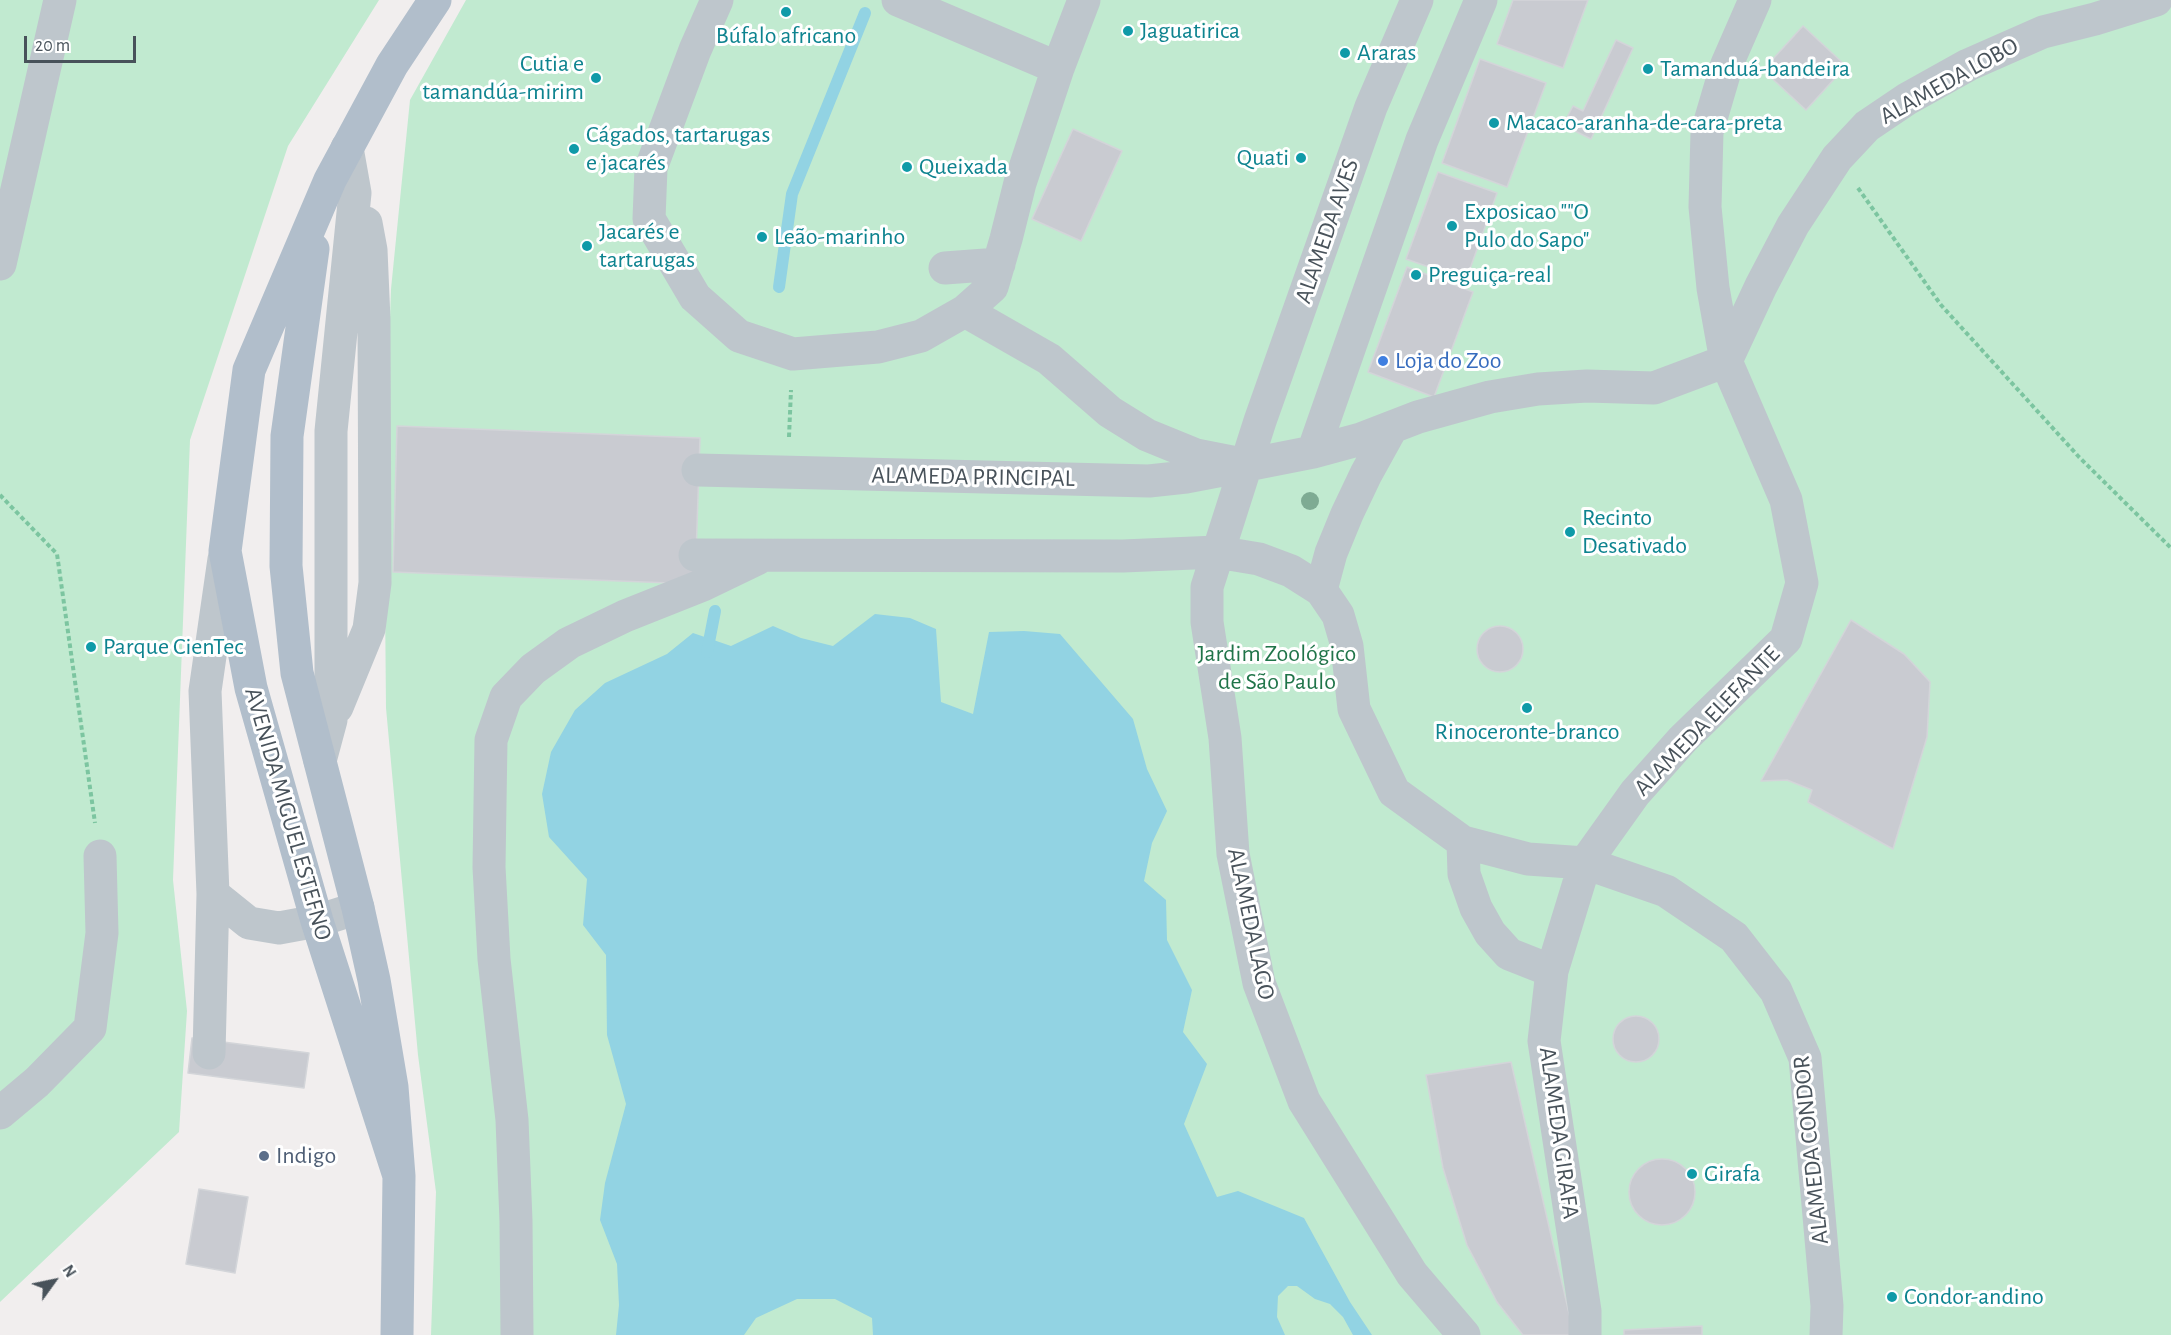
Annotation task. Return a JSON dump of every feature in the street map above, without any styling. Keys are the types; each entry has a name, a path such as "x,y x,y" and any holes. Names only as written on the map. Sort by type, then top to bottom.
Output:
{"main road":[{"name":"AVENIDA MIGUEL ESTEFNO","path":"399,1176 317,921 251,688 225,551 249,370 318,206 347,148 392,65 435,0"},
{"name":"AVENIDA MIGUEL ESTEFNO","path":"318,206 287,436 286,566 297,673 358,908 374,980 392,1087 399,1176 396,1335"}],"street":[{"path":"0,264 60,0"},
{"path":"717,0 695,50 651,168 649,219 695,297 739,336 793,354 878,347 921,336 965,311 992,287 1020,183 1058,68 1084,0"},
{"path":"898,0 1058,68"},
{"name":"ALAMEDA AVES","path":"1247,465 1260,421 1371,107 1417,0"},
{"path":"1313,452 1422,140 1481,0"},
{"name":"ALAMEDA ELEFANTE","path":"1585,863 1635,793 1655,770 1683,739 1786,639 1802,583 1786,500 1726,361 1713,288 1705,207 1707,132 1727,64 1755,0"},
{"name":"ALAMEDA LOBO","path":"1726,361 1793,225 1837,158 1867,126 1907,99 1968,65 2043,32 2156,0"},
{"path":"320,761 332,720 369,629 375,583 374,320 371,250 366,223 354,193 347,148"},
{"path":"332,720 331,431 354,193"},
{"path":"945,268 999,264"},
{"path":"965,311 1049,359 1110,412 1148,435 1196,455 1247,465 1313,452 1360,439 1490,397 1538,389 1587,386 1654,388 1726,361"},
{"path":"1321,590 1331,553 1347,514 1365,474 1392,427"},
{"name":"ALAMEDA PRINCIPAL","path":"698,470 1149,481 1186,477 1247,465"},
{"name":"ALAMEDA LAGO","path":"1247,465 1207,587 1207,622 1225,738 1233,854 1259,983 1304,1101 1412,1274 1464,1335"},
{"path":"209,1053 213,894 205,691 225,551"},
{"path":"695,555 1124,556 1217,552 1259,559 1292,571 1321,590 1338,615 1347,646 1354,709 1394,792 1463,842 1528,859 1585,863"},
{"path":"517,1335 512,1120 494,959 489,867 491,740 506,697 533,669 569,643 625,616 703,585 763,556"},
{"path":"1463,842 1464,874 1476,908 1490,933 1509,954 1552,971"},
{"path":"0,1113 37,1082 90,1028 102,933 100,856"},
{"name":"ALAMEDA GIRAFA","path":"1585,863 1552,971 1544,1041 1585,1311 1585,1335"},
{"name":"ALAMEDA CONDOR","path":"1585,863 1666,891 1734,937 1776,991 1805,1058 1827,1306 1826,1335"},
{"path":"213,894 249,923 279,927 317,921 358,908"}],"path":[{"path":"1837,158 1941,305 2079,457 2171,548"},
{"path":"787,473 793,354"},
{"path":"0,495 57,554 100,856"}],"green space":[{"name":"Parque CienTec","path":"0,0 379,0 288,146 190,440 173,880 187,1011 179,1132 0,1302"},
{"name":"Jardim Zoológico de São Paulo","path":"466,0 2171,0 2171,1335 431,1335 436,1192 418,1055 386,708 384,488 391,289 410,100"}],"water":[{"path":"875,614 910,618 936,629 941,702 973,714 989,632 1024,631 1060,634 1133,719 1147,769 1167,811 1152,843 1144,881 1166,900 1167,940 1192,990 1183,1032 1207,1064 1184,1124 1217,1197 1238,1191 1304,1218 1350,1302 1372,1335 1353,1335 1343,1317 1330,1304 1315,1299 1297,1286 1288,1286 1278,1296 1277,1317 1285,1335 873,1335 872,1318 835,1299 797,1299 756,1318 744,1335 616,1335 619,1305 617,1264 600,1220 605,1183 626,1104 607,1035 606,955 583,925 587,879 549,837 542,794 551,752 575,710 605,683 667,654 693,633 731,646 773,626 801,638 833,646"}],"building":[{"path":"1513,0 1588,0 1563,68 1497,44"},
{"path":"1803,26 1846,66 1806,110 1763,70"},
{"path":"1616,40 1633,48 1591,139 1563,125 1573,106 1583,111"},
{"name":"Macaco-aranha-de-cara-preta","path":"1480,59 1546,83 1507,187 1442,163"},
{"path":"1073,129 1122,151 1081,241 1032,219"},
{"name":"Exposicao \"\"O Pulo do Sapo\"","path":"1438,172 1497,193 1466,280 1406,259"},
{"path":"1407,267 1473,292 1434,397 1368,372"},
{"path":"397,426 700,438 695,584 393,572"},
{"path":"1851,620 1904,654 1930,682 1927,737 1893,849 1808,802 1812,790 1787,780 1761,781"},
{"path":"1500,626 1509,627 1517,632 1522,640 1522,658 1517,666 1509,671 1500,672 1491,671 1483,666 1478,658 1477,649 1478,640 1483,632 1491,627"},
{"path":"1636,1016 1652,1023 1659,1039 1652,1055 1636,1062 1620,1055 1613,1039 1620,1023"},
{"path":"192,1038 309,1053 304,1088 188,1073"},
{"path":"1511,1062 1574,1335 1523,1335 1497,1302 1467,1245 1443,1168 1426,1075"},
{"path":"1668,1159 1686,1168 1693,1179 1695,1192 1693,1205 1686,1216 1675,1223 1656,1225 1638,1216 1631,1205 1629,1186 1638,1168 1649,1161"},
{"path":"199,1189 248,1197 235,1273 186,1264"},
{"path":"1702,1326 1702,1335 1624,1335 1624,1330"}],"waterway":[{"path":"779,287 792,194 865,13"},
{"path":"707,652 715,611"}],"place":[{"name":"Búfalo africano","path":"786,12"},
{"name":"Jaguatirica","path":"1128,31"},
{"name":"Araras","path":"1345,53"},
{"name":"Tamanduá-bandeira","path":"1648,69"},
{"name":"Cutia e tamandúa-mirim","path":"596,78"},
{"name":"Macaco-aranha-de-cara-preta","path":"1494,123"},
{"name":"Cágados, tartarugas e jacarés","path":"574,149"},
{"name":"Quati","path":"1301,158"},
{"name":"Queixada","path":"907,167"},
{"name":"Exposicao \"\"O Pulo do Sapo\"","path":"1452,226"},
{"name":"Leão-marinho","path":"762,237"},
{"name":"Jacarés e tartarugas","path":"587,246"},
{"name":"Preguiça-real","path":"1416,275"},
{"name":"Loja do Zoo","path":"1383,361"},
{"name":"Recinto Desativado","path":"1570,532"},
{"name":"Parque CienTec","path":"91,647"},
{"name":"Rinoceronte-branco","path":"1527,708"},
{"name":"Indigo","path":"264,1156"},
{"name":"Girafa","path":"1692,1174"},
{"name":"Condor-andino","path":"1892,1297"}]}
